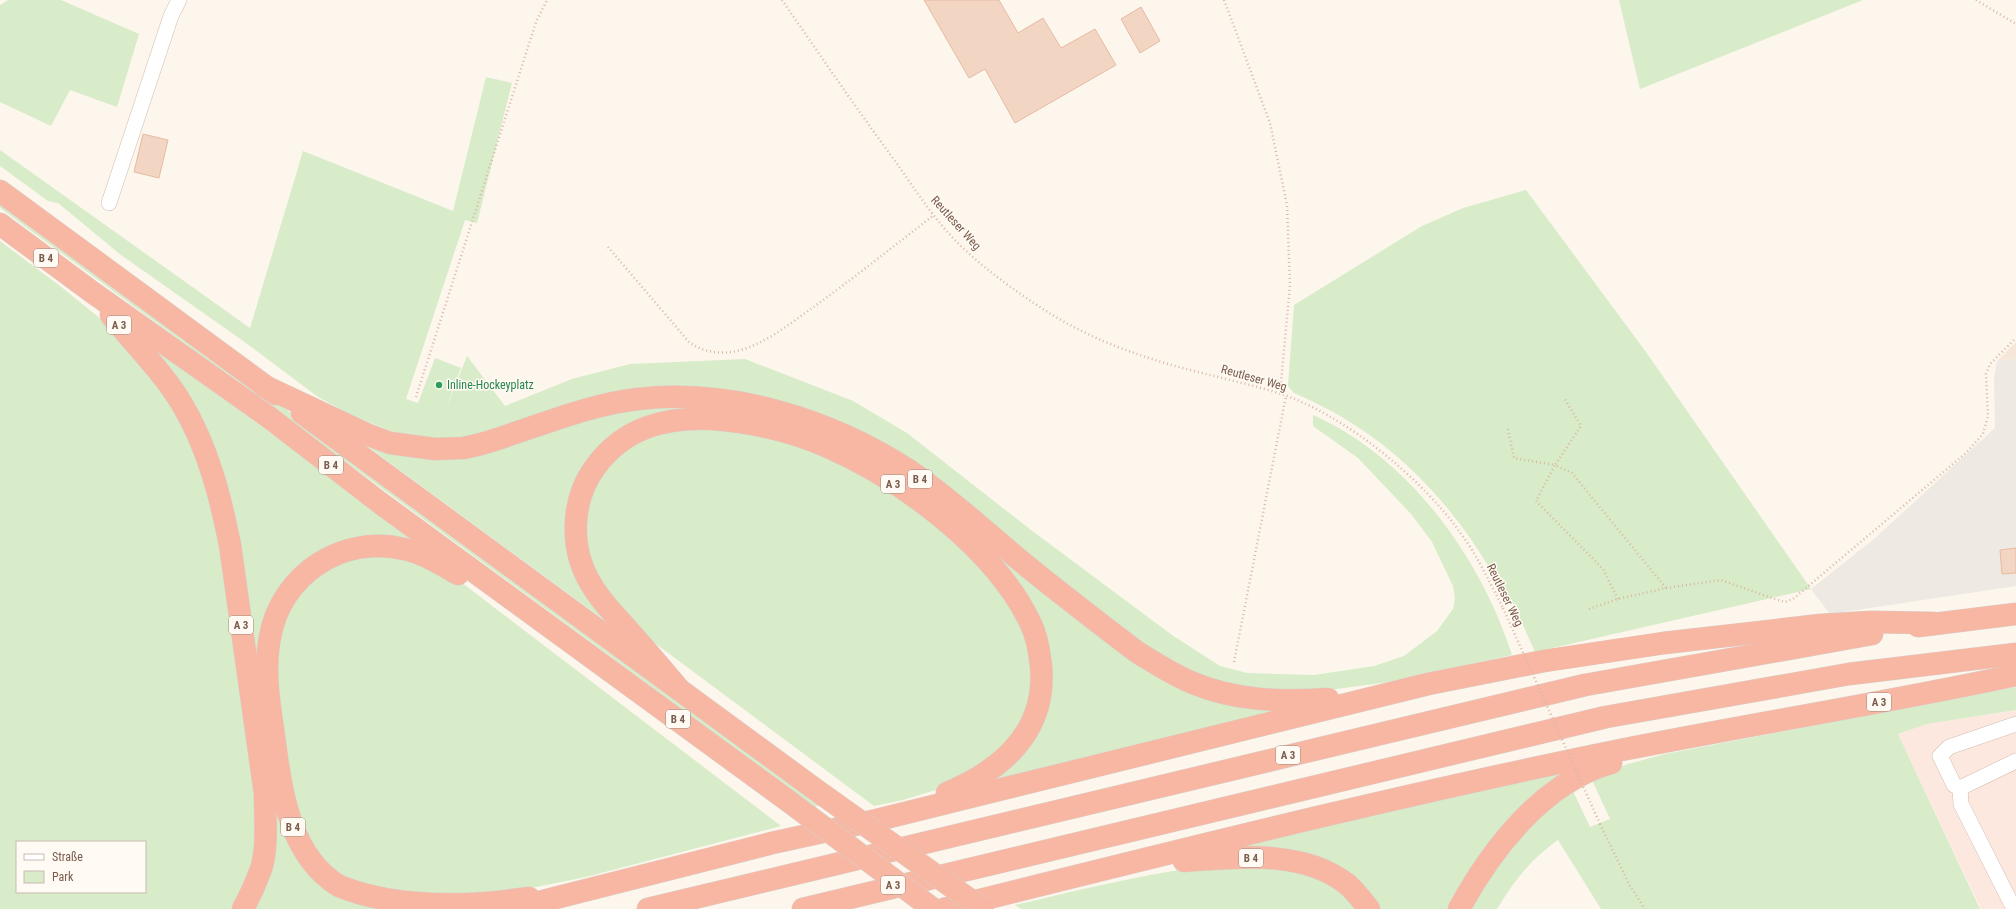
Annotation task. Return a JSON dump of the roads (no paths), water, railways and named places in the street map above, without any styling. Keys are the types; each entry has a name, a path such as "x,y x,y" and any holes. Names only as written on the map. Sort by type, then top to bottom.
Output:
{"highway":[{"name":"B 4","path":"0,191 812,787 983,909"},
{"name":"B 4","path":"0,224 92,292 270,418 379,502 568,639 933,909"},
{"name":"A 3","path":"92,292 181,402 200,438 213,472 222,507 230,545 265,794 266,827 261,868 243,909"},
{"name":"B 4","path":"264,386 378,439 390,443 435,449 464,448 481,444 583,411 637,399 691,398 769,410 816,424 840,434 909,471 1137,652 1193,683 1236,696 1284,701 1328,699 1428,684"},
{"name":"A 3","path":"678,688 598,596 582,565 576,536 578,506 583,490 594,468 609,451 632,432 648,426 685,418 728,420 773,429 827,446 855,460 927,506 974,547 1006,584 1031,623 1037,640 1041,672 1041,688 1036,713 1029,729 1001,763 966,785 877,820"},
{"name":"B 4","path":"568,639 425,556 394,547 374,546 350,549 313,566 295,583 280,604 272,625 268,649 267,678 270,708 282,787 294,830 304,849 315,865 328,878 347,891 367,900 387,905 435,909 599,888"},
{"name":"A 3","path":"648,909 1585,685 1933,623 2016,614"},
{"path":"512,909 772,843 877,820 1428,684 1544,660 1664,643 1821,625 1903,622 1933,623"},
{"name":"A 3","path":"803,909 1606,717 1849,674 2016,654"},
{"name":"A 3","path":"1118,866 1471,783 1620,750 1966,686 2016,675"},
{"name":"A 3","path":"1459,909 1472,886 1497,849 1522,819 1550,796 1582,774 1606,764 1741,728"},
{"name":"B 4","path":"1118,866 1238,857 1288,860 1307,864 1330,874 1346,884 1369,909"},
{"name":"A 3","path":"868,861 917,909"},
{"path":"944,909 1118,866"}],"lane":[{"path":"109,203 171,16 179,0"},
{"path":"1960,788 1954,785 1940,756 1949,747 2016,724"},
{"path":"1960,788 2016,761"},
{"path":"1960,788 1961,804 2014,909"}],"place":[{"name":"Inline-Hockeyplatz","path":"439,385"}]}
